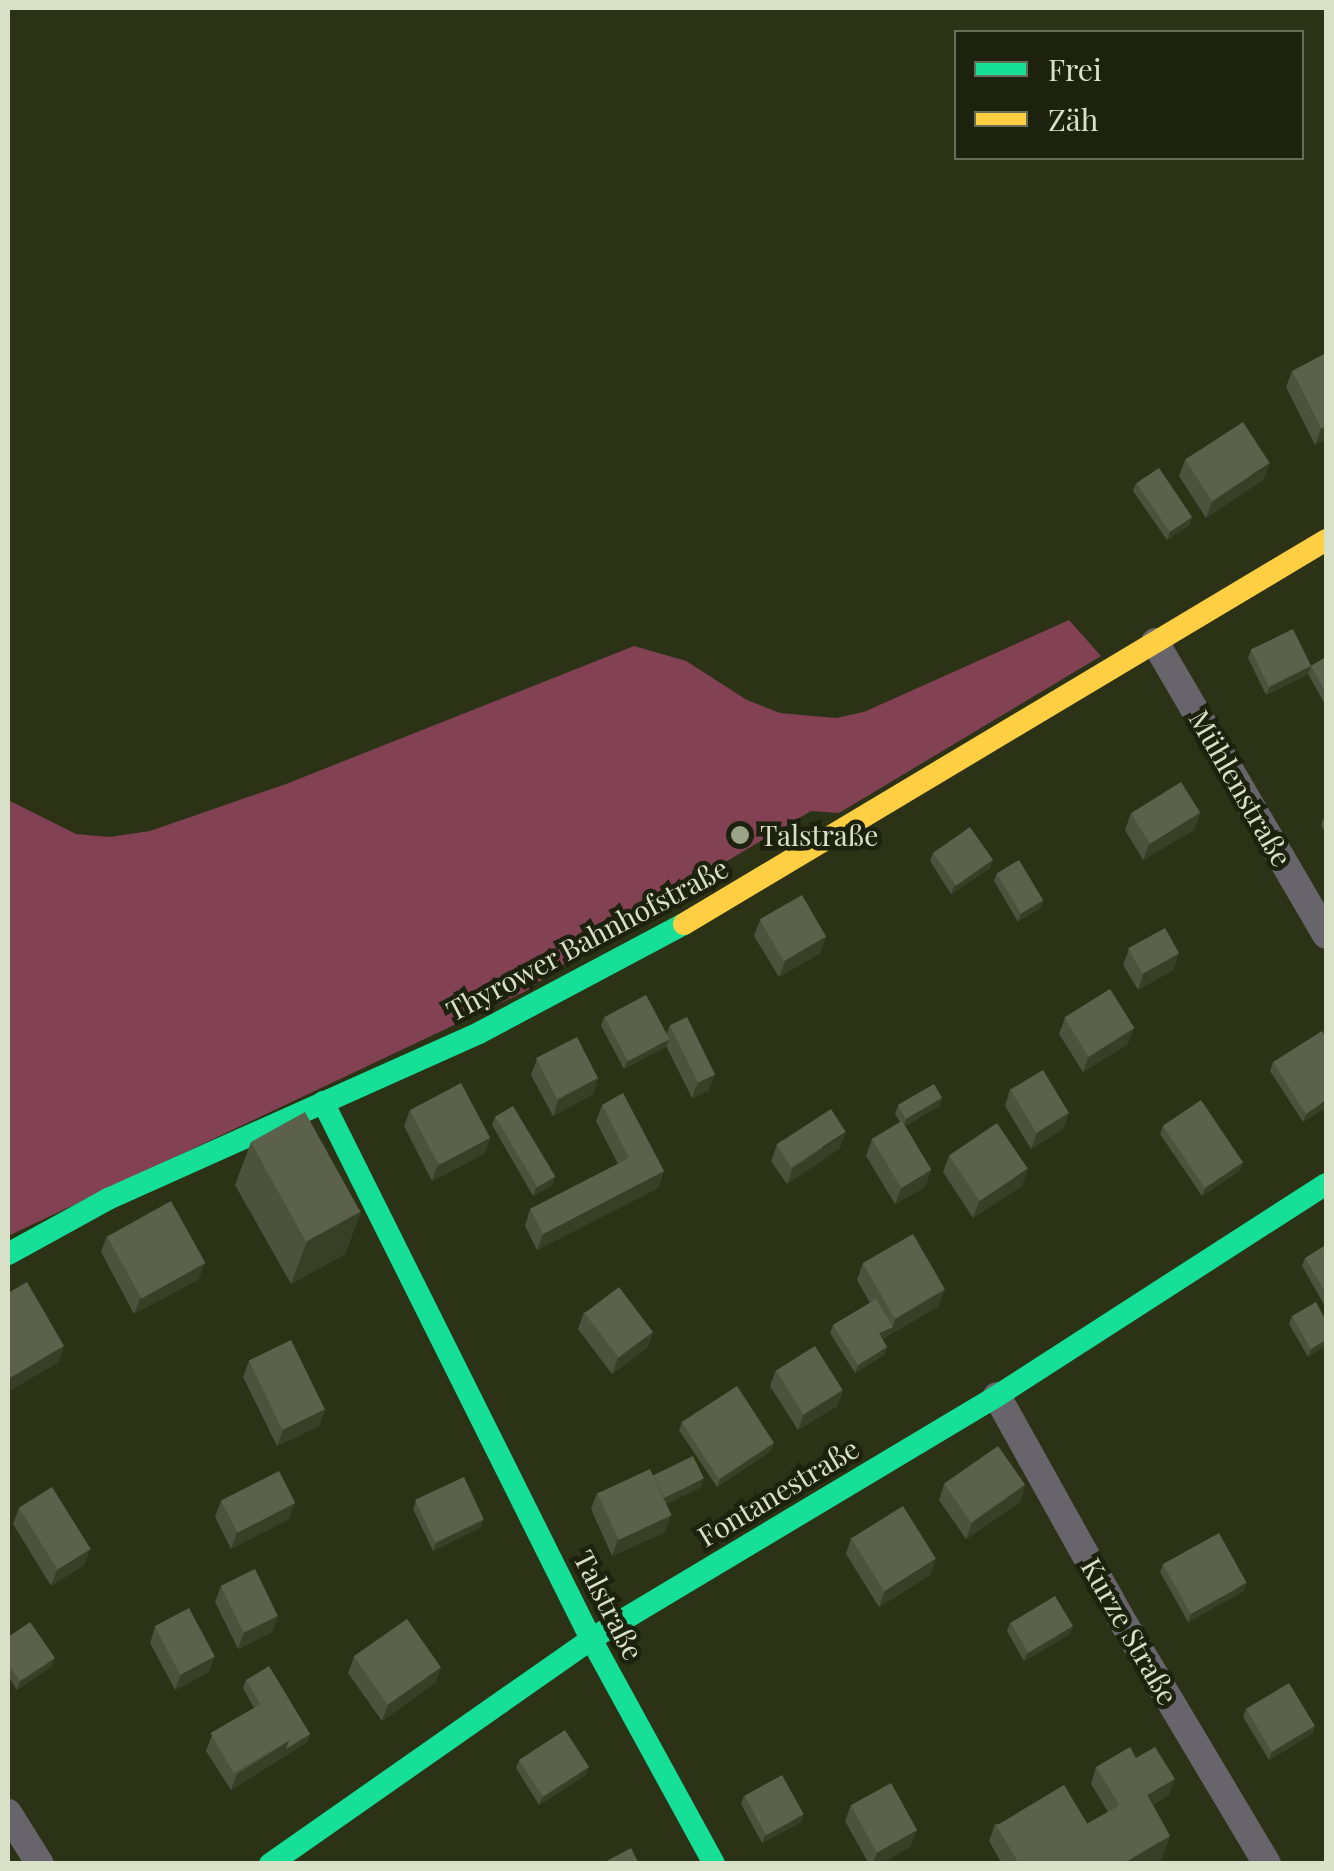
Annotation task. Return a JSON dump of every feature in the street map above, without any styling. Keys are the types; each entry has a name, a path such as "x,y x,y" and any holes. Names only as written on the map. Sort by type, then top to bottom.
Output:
{"street":[{"name":"Thyrower Bahnhofstraße","path":"8,1254 108,1199 479,1034 631,956 1326,540"},
{"name":"Mühlenstraße","path":"1154,642 1326,935"},
{"name":"Talstraße","path":"322,1102 591,1639 714,1864"},
{"name":"Fontanestraße","path":"270,1864 591,1639 997,1396 1326,1184"},
{"name":"Kurze Straße","path":"997,1396 1120,1617 1268,1864"},
{"path":"8,1812 40,1864"}],"shaded area":[{"path":"1069,620 1101,656 839,813 811,811 613,929 526,991 8,1236 8,800 76,834 110,837 150,831 286,784 634,646 686,661 747,700 780,713 836,718 864,712"}],"building":[{"path":"1326,353 1326,426 1321,429 1292,371"},
{"path":"1243,422 1270,463 1212,501 1185,460"},
{"path":"1159,468 1192,517 1170,532 1137,483"},
{"path":"1293,629 1311,666 1269,686 1251,650"},
{"path":"1326,657 1326,693 1311,666"},
{"path":"1181,782 1200,813 1150,844 1131,813"},
{"path":"970,827 993,860 956,886 933,853"},
{"path":"1019,860 1043,900 1021,914 997,873"},
{"path":"802,895 826,937 784,961 760,920"},
{"path":"1165,928 1179,953 1142,974 1128,948"},
{"path":"1110,989 1134,1028 1089,1057 1064,1018"},
{"path":"646,995 669,1039 628,1061 605,1017"},
{"path":"687,1017 715,1075 698,1083 670,1025"},
{"path":"1322,1031 1326,1038 1326,1100 1306,1114 1273,1062"},
{"path":"577,1037 598,1078 557,1099 536,1058"},
{"path":"1043,1070 1069,1113 1036,1132 1010,1090"},
{"path":"461,1083 490,1138 439,1165 410,1110"},
{"path":"934,1084 942,1098 906,1119 898,1105"},
{"path":"623,1093 664,1171 543,1234 530,1209 629,1158 602,1105"},
{"path":"1201,1100 1243,1162 1205,1188 1163,1126"},
{"path":"513,1106 555,1176 537,1187 495,1117"},
{"path":"831,1109 846,1132 791,1167 776,1144"},
{"path":"305,1112 360,1212 306,1242 251,1142"},
{"path":"902,1121 931,1170 901,1188 872,1139"},
{"path":"997,1123 1028,1169 980,1201 949,1155"},
{"path":"171,1201 205,1263 142,1298 107,1236"},
{"path":"913,1234 945,1289 895,1318 863,1263"},
{"path":"1326,1245 1326,1294 1305,1258"},
{"path":"27,1282 64,1346 8,1379 8,1293"},
{"path":"619,1287 653,1332 618,1358 585,1313"},
{"path":"876,1299 893,1327 879,1333 887,1347 858,1365 833,1325"},
{"path":"1316,1302 1326,1321 1326,1340 1311,1349 1292,1316"},
{"path":"291,1340 325,1409 283,1430 249,1361"},
{"path":"815,1346 843,1390 804,1414 776,1370"},
{"path":"737,1386 774,1443 719,1479 682,1422"},
{"path":"998,1446 1025,1485 971,1522 944,1484"},
{"path":"693,1456 704,1478 664,1498 653,1475"},
{"path":"650,1469 672,1515 619,1540 597,1494"},
{"path":"279,1471 295,1503 237,1533 221,1501"},
{"path":"464,1477 484,1520 435,1542 415,1500"},
{"path":"52,1487 91,1549 58,1570 19,1508"},
{"path":"903,1506 936,1559 884,1591 851,1538"},
{"path":"1219,1533 1247,1583 1191,1614 1163,1564"},
{"path":"255,1569 278,1616 244,1632 221,1586"},
{"path":"1055,1596 1073,1626 1028,1653 1010,1623"},
{"path":"189,1608 215,1657 180,1675 155,1626"},
{"path":"407,1619 441,1667 388,1705 354,1656"},
{"path":"30,1622 55,1658 20,1681 8,1664 8,1637"},
{"path":"269,1666 310,1734 286,1749 289,1741 266,1701 260,1704 246,1680"},
{"path":"1289,1683 1315,1726 1272,1752 1246,1709"},
{"path":"266,1701 289,1741 234,1773 211,1733"},
{"path":"565,1730 589,1767 543,1797 519,1760"},
{"path":"1130,1747 1136,1758 1155,1747 1175,1779 1120,1806 1096,1767"},
{"path":"782,1775 804,1814 766,1835 744,1796"},
{"path":"891,1783 917,1830 877,1853 851,1805"},
{"path":"1064,1785 1087,1824 1020,1864 996,1826"},
{"path":"1145,1791 1170,1836 1122,1864 1016,1864"},
{"path":"631,1848 639,1864 601,1864"}],"traffic: fast":[{"path":"8,1254 108,1199 479,1033 684,924"},
{"path":"323,1102 591,1639 714,1864"},
{"path":"270,1864 591,1639 997,1396 1326,1184"}],"traffic: slow":[{"path":"684,924 1326,540"}],"place":[{"name":"Talstraße","path":"740,835"}]}
